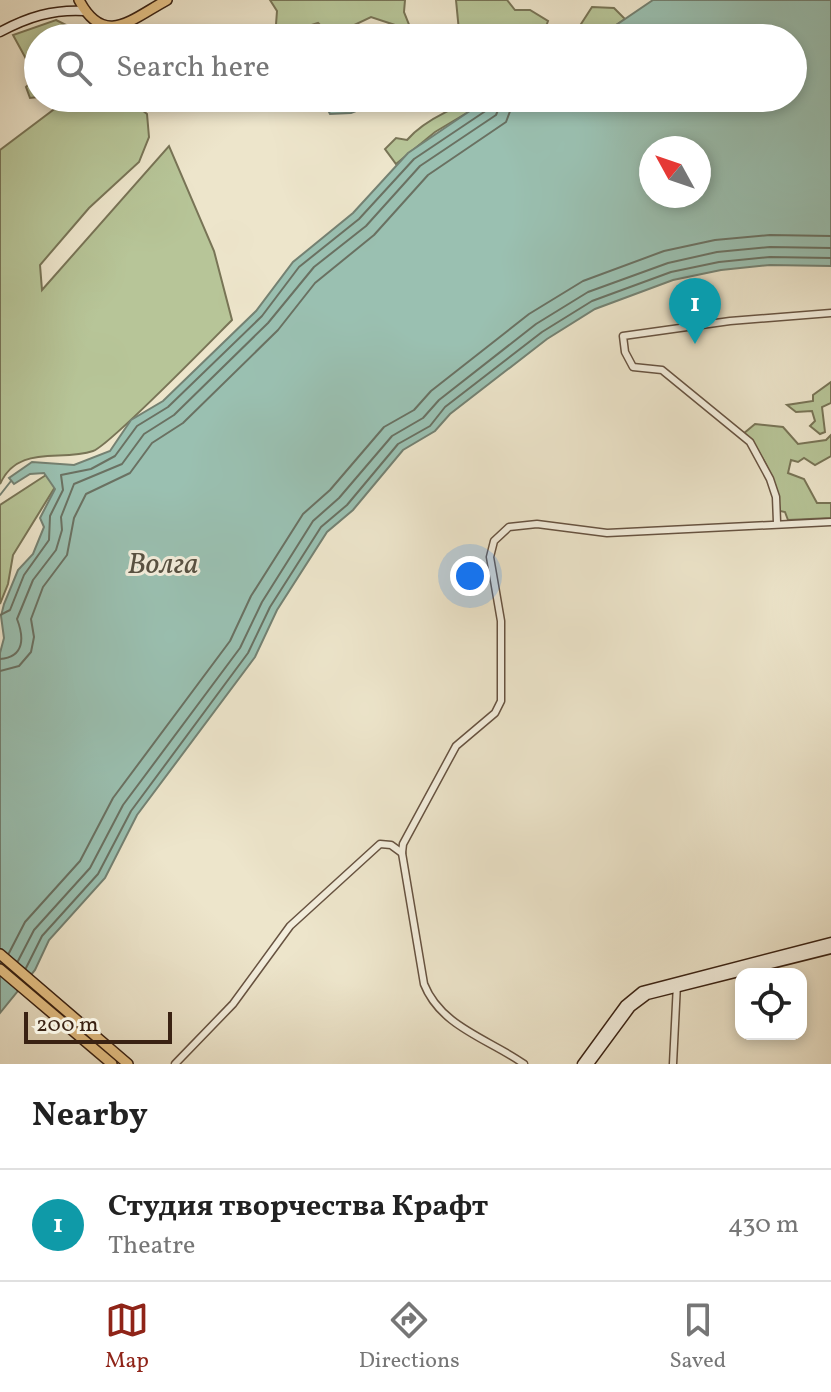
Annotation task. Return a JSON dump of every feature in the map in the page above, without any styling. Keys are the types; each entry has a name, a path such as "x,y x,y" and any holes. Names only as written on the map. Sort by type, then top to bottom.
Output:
{"main road":[{"path":"79,0 96,24"},
{"path":"119,24 167,0"},
{"path":"0,954 128,1064"},
{"path":"0,969 112,1064"}],"street":[{"path":"0,32 24,19 48,13 85,11"},
{"path":"777,522 776,497 756,449 662,370 633,367 625,352 623,336 730,321 831,313"},
{"path":"524,1064 450,1021 432,1001 424,984 402,853 410,826 443,775 456,746 495,713 501,701 501,621 490,557 494,541 501,532 516,525 607,533 777,522 831,522"},
{"path":"175,1064 223,1016 299,916 380,844 391,845 402,853"},
{"path":"582,1064 633,997 831,942"},
{"path":"589,1064 638,1001 677,985 831,949"},
{"path":"673,1064 677,985"}],"shaded area":[{"path":"270,0 405,0 404,12 409,24 392,24 371,17 356,24 276,24 277,11"},
{"path":"456,0 507,0 515,10 530,10 548,21 547,24 458,24"},
{"path":"592,7 614,8 625,19 618,24 581,24"},
{"path":"24,31 24,55 13,35"},
{"path":"50,112 144,112 149,137 139,162 89,208 40,265 42,290 169,146 214,251 232,320 103,445 80,454 29,459 17,464 0,484 0,150"},
{"path":"446,112 469,112 435,132 396,164 385,149 396,138 407,140"},
{"path":"831,382 831,403 822,407 825,432 820,434 810,426 815,421 812,411 796,412 787,405 813,401 813,395"},
{"path":"755,424 783,427 798,444 826,440 831,435 831,456 815,465 804,458 798,462 791,460 788,473 804,479 817,503 831,503 831,518 788,520 785,512 780,511 768,469 757,449 743,434"},
{"path":"46,475 55,487 13,555 8,584 0,604 0,505"}],"water":[{"name":"Волга","path":"653,0 831,0 831,266 770,265 721,270 673,280 595,309 547,339 450,414 435,431 403,450 353,510 327,532 277,610 255,657 137,815 105,878 49,940 35,970 0,1013 0,653 4,638 1,616 18,570 33,554 44,527 40,518 55,489 44,473 30,474 14,484 9,478 32,462 74,465 110,451 131,420 163,401 256,311 293,262 353,213 408,153 468,112 807,112 807,24 618,24"}],"waterway":[{"path":"0,495 11,481"}],"place":[{"name":"Студия творчества Крафт","path":"695,344"}]}
